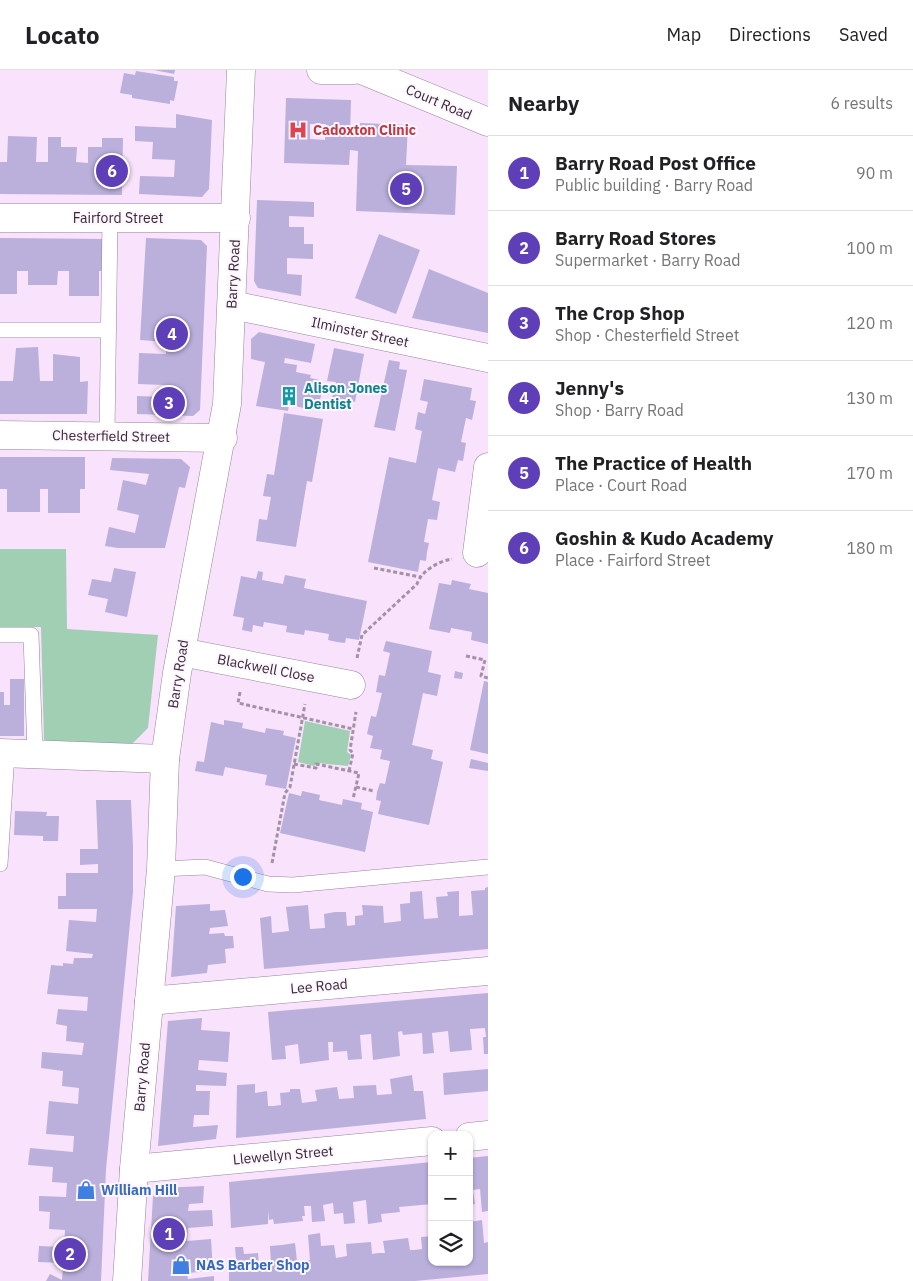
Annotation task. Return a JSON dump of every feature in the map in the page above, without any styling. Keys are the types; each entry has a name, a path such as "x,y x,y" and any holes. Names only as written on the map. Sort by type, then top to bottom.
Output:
{"street":[{"name":"Barry Road","path":"127,1281 134,1169 161,868 161,813 165,759 181,652 223,438 227,404 241,70"},
{"path":"321,70 354,70"},
{"name":"Court Road","path":"362,70 488,122"},
{"name":"Fairford Street","path":"0,218 236,218"},
{"name":"Ilminster Street","path":"232,305 488,358"},
{"name":"Chesterfield Street","path":"0,435 223,438"},
{"path":"477,553 488,467"},
{"name":"Blackwell Close","path":"181,652 311,677 354,697"},
{"path":"4,753 165,759"},
{"name":"Lee Road","path":"149,1001 488,971"},
{"path":"473,1137 488,1135"},
{"name":"Llewellyn Street","path":"134,1169 428,1141"}],"lane":[{"path":"107,436 110,219"},
{"path":"0,330 109,330"},
{"path":"0,635 31,635 35,754"},
{"path":"0,864 4,753"},
{"path":"161,868 204,867 268,884 293,885 488,868"}],"path":[{"path":"349,771 353,752 350,750 354,697 362,636 418,584 420,577 443,560 477,553"},
{"path":"374,568 420,577"},
{"path":"466,656 485,660 481,676 488,678"},
{"path":"268,884 285,793 290,787 311,677"},
{"path":"240,686 238,703 353,729"},
{"path":"294,764 316,768 316,764 359,773 353,799"},
{"path":"356,787 374,791"}],"green space":[{"path":"0,549 66,549 67,629 158,635 148,728 132,744 44,741 41,627 0,627"},
{"path":"305,721 350,731 347,752 351,755 348,766 317,763 314,766 298,762"}],"building":[{"path":"154,70 175,70 174,74"},
{"path":"136,71 174,77 174,81 178,81 174,101 170,100 170,104 132,98 132,95 120,93 124,73 135,75"},
{"path":"286,98 351,100 350,135 359,136 360,123 408,125 406,165 457,166 455,215 356,211 358,151 350,150 349,165 284,163","holes":["310,124 326,124 325,140 310,139"]},
{"path":"176,114 212,120 209,189 202,197 139,194 140,176 174,177 175,160 152,159 153,142 135,141 135,126 176,128"},
{"path":"8,136 37,137 36,162 48,162 48,137 61,137 61,147 77,147 76,162 88,163 88,147 102,147 102,138 123,138 122,195 0,194 0,162 7,162"},
{"path":"257,200 314,202 314,217 289,216 289,227 304,227 304,244 313,244 313,259 287,258 287,274 302,275 301,296 258,288 254,281"},
{"path":"379,234 420,250 396,314 355,298"},
{"path":"0,238 106,239 106,271 99,271 99,296 69,296 69,271 58,271 57,285 28,285 28,271 17,271 17,294 0,294"},
{"path":"146,238 201,240 207,246 200,410 193,416 137,414 137,396 164,397 165,385 138,384 139,353 166,354 166,342 140,340"},
{"path":"429,269 488,293 488,333 412,318"},
{"path":"259,332 315,344 311,363 285,358 284,363 297,365 296,372 311,375 310,378 320,380 319,387 323,387 320,400 316,399 315,406 305,404 304,408 289,405 288,411 256,406 265,362 251,359 251,339"},
{"path":"38,347 40,381 53,381 53,354 80,357 80,382 88,381 87,414 0,414 0,381 13,381 16,348"},
{"path":"334,348 364,354 355,402 332,398 336,382 327,381"},
{"path":"389,360 400,362 399,369 407,370 395,431 374,427"},
{"path":"424,379 472,388 470,400 476,401 472,420 466,418 461,442 466,443 463,461 458,460 455,472 438,468 432,500 440,502 437,520 428,519 424,542 429,543 426,561 420,560 418,572 368,562 389,457 416,463 422,431 415,429 418,412 425,414 428,402 420,400"},
{"path":"284,413 323,419 312,482 307,481 296,547 256,541 259,519 267,520 271,497 263,496 267,474 274,475"},
{"path":"0,457 85,457 85,489 80,489 80,513 48,513 48,489 40,489 40,512 7,512 7,489 0,489"},
{"path":"112,458 181,459 190,467 185,488 179,487 165,548 118,548 105,546 109,527 135,533 139,515 117,510 123,480 146,485 149,474 110,470"},
{"path":"114,568 136,572 127,617 105,612 108,599 88,595 92,579 111,582"},
{"path":"258,571 263,572 262,580 283,584 285,575 306,579 304,588 367,601 359,640 346,638 345,643 337,642 328,640 329,634 305,630 304,635 286,632 287,626 264,622 263,627 253,625 252,632 242,630 244,618 233,616 241,576 256,579"},
{"path":"452,580 471,584 469,589 488,593 488,644 471,640 472,632 451,628 450,633 429,629 439,583 451,585"},
{"path":"386,641 432,651 428,672 441,675 437,696 423,693 412,745 433,750 431,759 443,762 429,825 378,814 381,801 376,800 377,792 380,783 385,784 390,761 380,759 382,750 370,748 373,736 367,734 371,716 376,717 382,693 376,692 379,675 385,676 390,653 383,651"},
{"path":"455,671 463,673 462,679 454,678"},
{"path":"10,679 24,679 24,736 0,736 0,692 4,692 4,705 10,705"},
{"path":"484,681 488,682 488,754 470,750"},
{"path":"224,720 243,723 242,728 265,733 266,728 284,731 283,735 296,738 286,789 265,785 267,775 225,767 223,776 195,771 197,761 204,762 211,722 224,725"},
{"path":"471,759 488,763 488,771 469,768"},
{"path":"302,791 320,795 319,800 342,805 343,799 362,803 361,809 373,812 365,852 280,833 289,793 301,796"},
{"path":"96,800 131,800 133,848 133,892 106,1169 101,1281 46,1281 50,1274 62,1280 63,1263 38,1262 39,1246 64,1247 65,1230 49,1229 50,1212 39,1211 39,1196 66,1197 67,1183 52,1182 53,1167 28,1165 30,1148 73,1152 74,1136 46,1134 49,1101 78,1104 79,1088 62,1086 63,1071 41,1068 42,1052 82,1055 84,1043 66,1041 67,1026 56,1024 58,1009 87,1011 88,997 47,994 51,965 63,966 63,963 73,964 74,958 92,958 93,954 66,951 69,920 96,922 97,909 58,909 58,896 66,896 66,873 98,873 98,864 80,865 80,849 98,849"},
{"path":"15,811 47,812 46,816 59,816 58,841 43,841 43,836 14,835"},
{"path":"488,887 488,949 264,969 260,918 271,916 272,933 289,931 286,907 308,905 310,929 325,928 324,914 335,912 346,912 347,926 355,925 355,916 363,915 362,905 383,906 384,923 401,921 400,904 410,903 410,892 422,891 424,919 438,918 436,897 448,896 447,892 459,891 459,916 473,915 471,891 485,890"},
{"path":"210,904 210,911 225,910 228,926 210,928 209,934 224,933 225,936 233,936 234,948 225,949 226,963 208,965 207,973 171,977 176,906"},
{"path":"488,993 488,1054 484,1054 483,1037 486,1037 485,1028 470,1029 472,1050 450,1052 448,1031 432,1033 434,1053 423,1054 422,1033 403,1035 402,1031 398,1032 400,1056 373,1060 371,1034 360,1035 362,1059 348,1060 347,1051 333,1052 333,1042 328,1042 329,1060 300,1064 298,1044 285,1046 286,1059 272,1060 268,1012"},
{"path":"202,1018 201,1030 230,1032 228,1062 199,1060 198,1070 227,1073 226,1086 196,1085 196,1091 210,1091 209,1115 194,1115 193,1127 218,1125 216,1139 158,1146 168,1021"},
{"path":"488,1069 488,1091 444,1095 443,1073"},
{"path":"412,1075 414,1091 423,1091 426,1119 236,1138 237,1085 255,1084 255,1093 267,1091 268,1106 273,1106 281,1105 280,1093 290,1092 290,1089 300,1089 302,1103 317,1101 315,1090 337,1087 339,1099 354,1098 353,1086 376,1085 377,1095 392,1094 390,1079"},
{"path":"488,1156 488,1211 482,1212 480,1189 473,1190 473,1158"},
{"path":"428,1162 428,1204 399,1207 400,1212 381,1214 382,1222 368,1224 366,1200 353,1202 355,1223 344,1224 343,1213 334,1214 333,1203 323,1205 325,1221 312,1222 311,1206 304,1206 305,1216 302,1216 303,1221 274,1224 273,1219 269,1220 268,1210 268,1224 231,1228 229,1182"},
{"path":"204,1186 203,1203 189,1204 188,1211 212,1210 213,1226 188,1228 187,1241 211,1239 213,1271 187,1273 188,1279 214,1276 214,1281 148,1281 153,1196 161,1188"},
{"path":"482,1220 484,1243 488,1242 488,1274 415,1281 229,1281 229,1260 236,1259 235,1247 243,1247 244,1254 258,1253 259,1265 271,1264 270,1246 295,1243 297,1261 310,1260 308,1235 320,1233 321,1246 334,1245 336,1258 347,1256 346,1244 371,1242 372,1254 385,1253 383,1241 408,1238 410,1250 414,1250 422,1249 421,1237 428,1236 428,1266 473,1266 473,1221"}],"place":[{"name":"Cadoxton Clinic","path":"298,130"},
{"name":"Goshin & Kudo Academy","path":"112,171"},
{"name":"The Practice of Health","path":"406,189"},
{"name":"Jenny's","path":"172,334"},
{"name":"Alison Jones Dentist","path":"289,396"},
{"name":"The Crop Shop","path":"169,403"},
{"name":"William Hill","path":"86,1190"},
{"name":"Barry Road Post Office","path":"169,1234"},
{"name":"Barry Road Stores","path":"70,1254"},
{"name":"NAS Barber Shop","path":"181,1265"}]}
